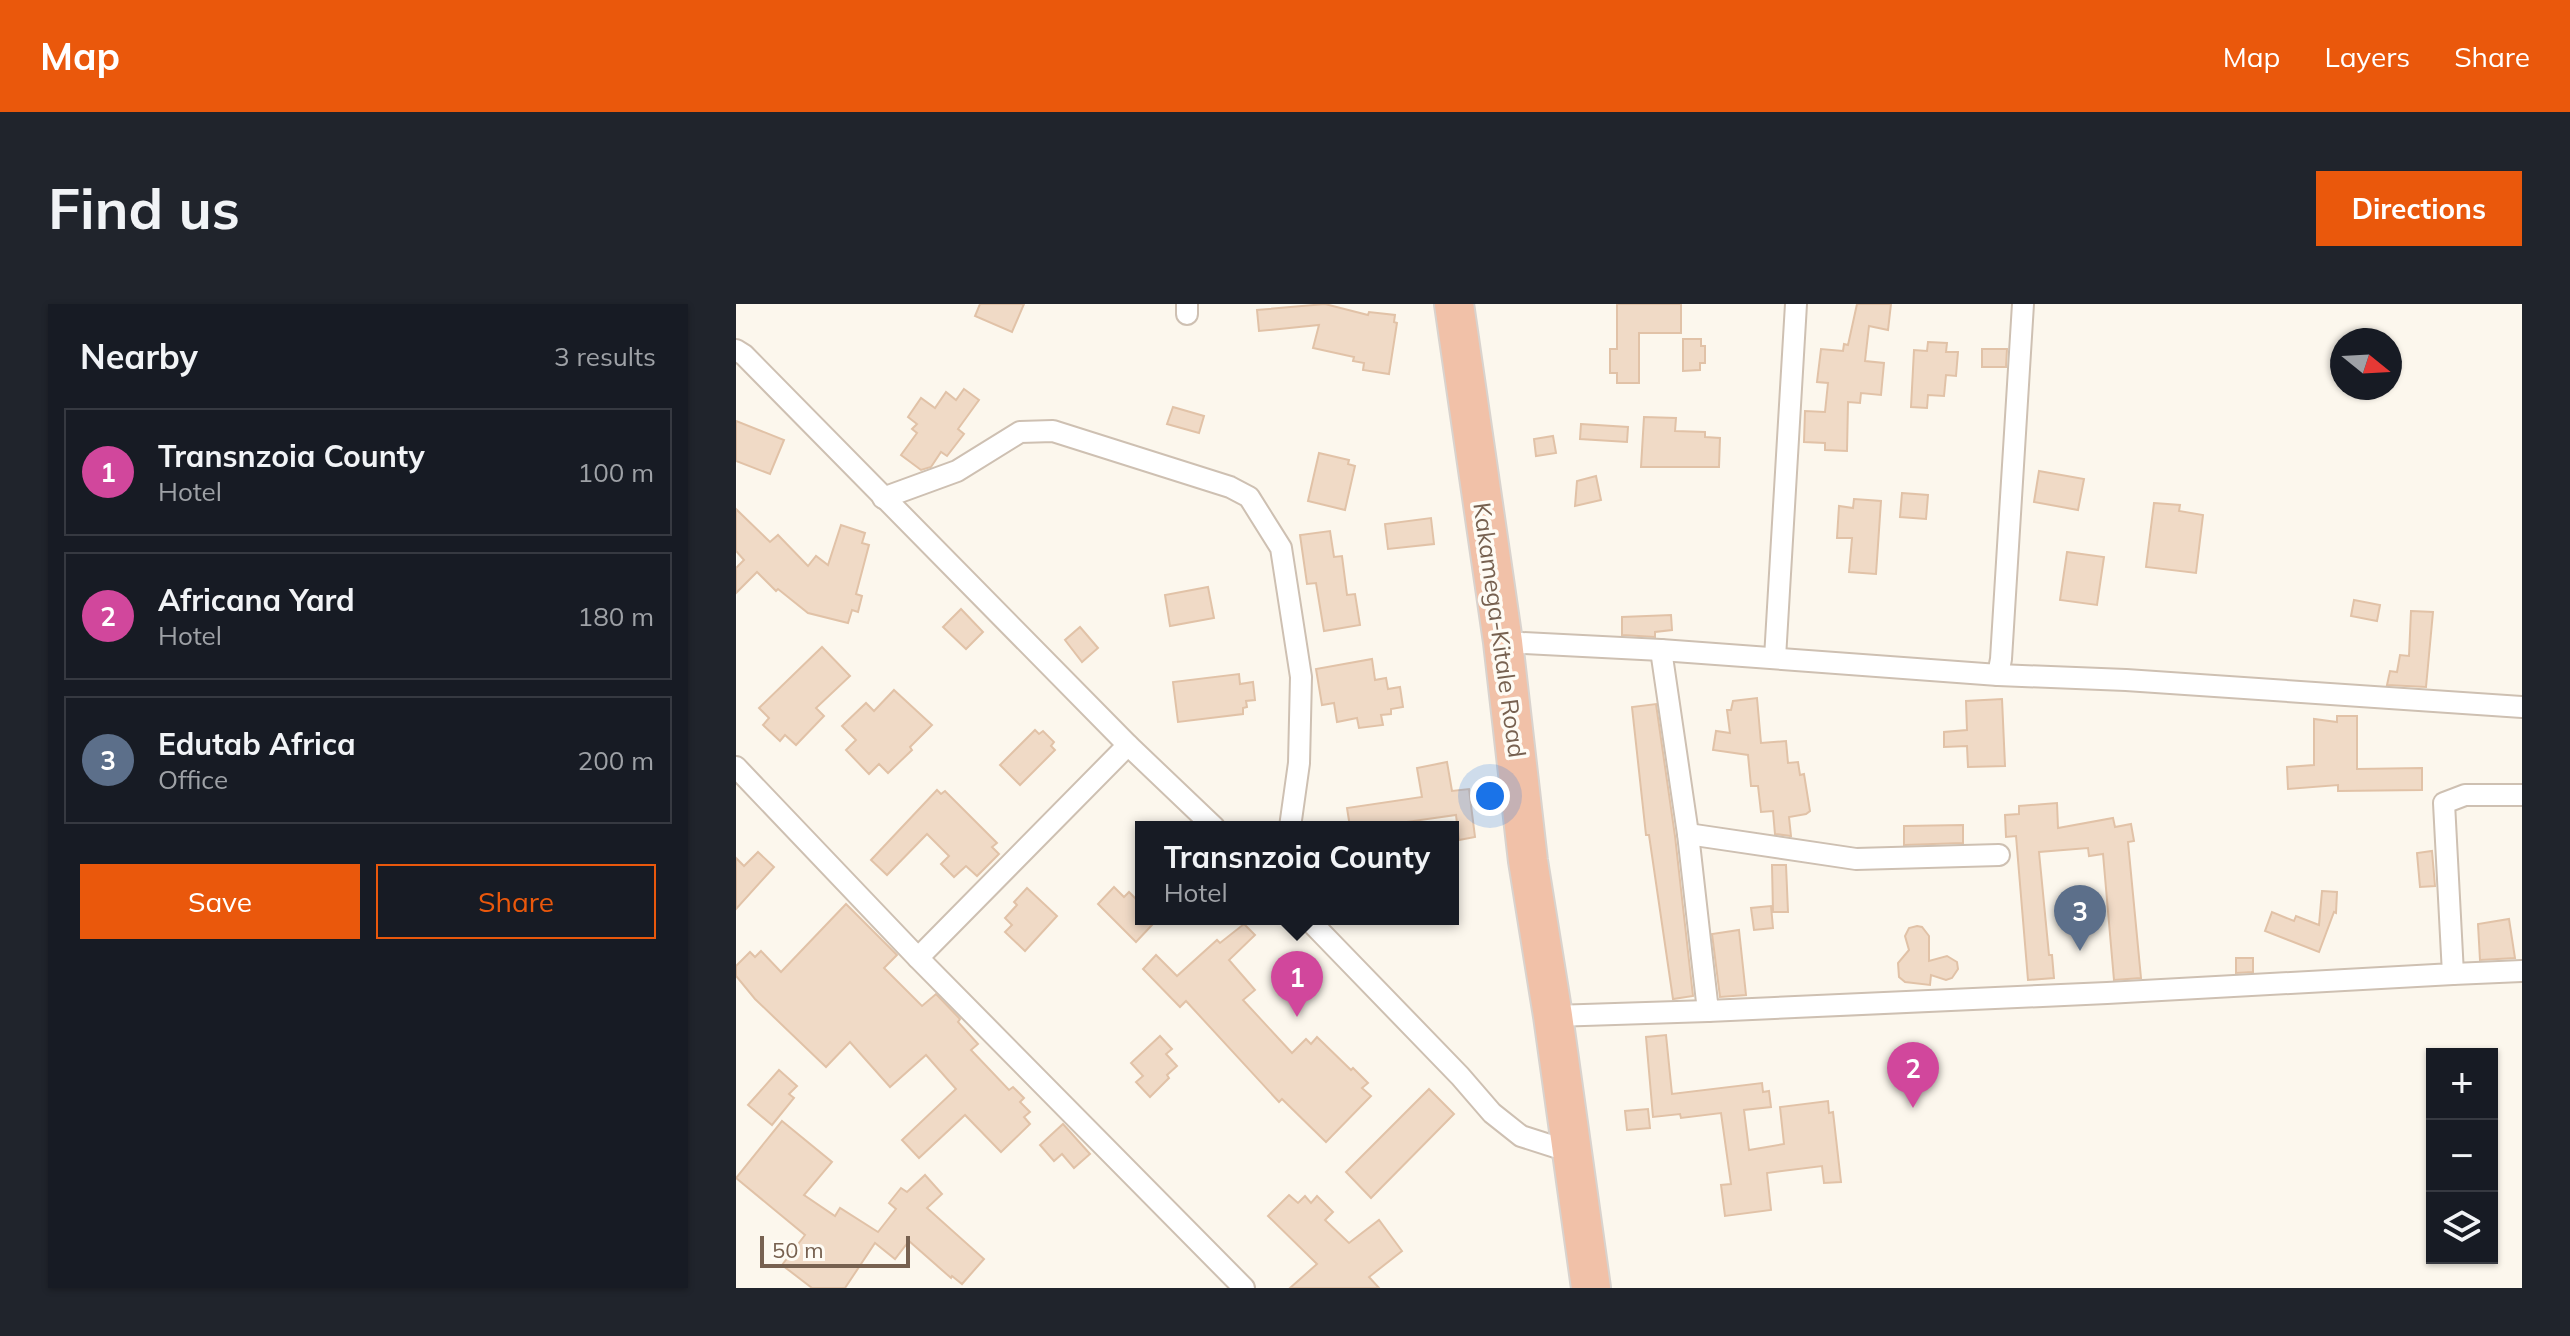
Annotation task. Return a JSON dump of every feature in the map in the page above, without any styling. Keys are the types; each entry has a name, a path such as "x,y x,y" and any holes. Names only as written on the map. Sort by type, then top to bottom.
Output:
{"highway":[{"name":"Kakamega-Kitale Road","path":"1454,304 1503,642 1528,861 1591,1288"}],"street":[{"path":"1775,658 1796,304"},
{"path":"1998,675 2023,304"},
{"path":"736,350 1128,745 1208,821"},
{"path":"883,498 957,471 1020,432 1053,431 1230,487 1249,497 1281,548 1301,677 1299,763 1291,821"},
{"path":"1503,642 2522,707"},
{"path":"1661,650 1688,834 1708,1011"},
{"path":"918,958 1128,745"},
{"path":"736,767 918,958 1244,1288"},
{"path":"2453,974 2444,803 2465,795 2522,795"},
{"path":"1688,834 1856,859 1999,855"},
{"path":"1314,925 1492,1113 1521,1136 1571,1152"},
{"path":"1553,1016 2107,993 2522,971"}],"building":[{"path":"980,304 1024,304 1012,332 975,316"},
{"path":"1325,304 1368,315 1369,312 1395,315 1394,322 1397,323 1389,374 1363,370 1364,363 1353,361 1354,357 1313,348 1319,325 1259,331 1257,310"},
{"path":"1617,304 1681,304 1681,333 1639,333 1639,383 1617,383 1617,373 1610,373 1610,349 1617,349"},
{"path":"1857,304 1891,304 1888,330 1869,326 1865,361 1884,363 1881,395 1861,393 1860,403 1848,402 1847,451 1825,450 1825,443 1804,442 1805,411 1825,412 1828,383 1817,382 1821,349 1843,351 1844,344 1848,345"},
{"path":"1683,339 1701,339 1701,346 1705,346 1705,363 1700,363 1700,370 1683,371"},
{"path":"1928,342 1947,343 1946,352 1958,352 1956,376 1946,375 1944,396 1928,395 1927,408 1911,407 1914,350 1927,351"},
{"path":"1982,349 2007,349 2006,367 1982,367"},
{"path":"964,389 979,400 958,429 964,434 947,456 941,452 931,467 921,470 901,455 917,433 912,429 917,424 908,417 921,398 935,408 946,392 956,400"},
{"path":"1173,407 1204,416 1199,433 1167,424"},
{"path":"1644,417 1676,418 1675,431 1705,432 1705,437 1720,438 1719,467 1641,467"},
{"path":"736,421 784,440 770,474 736,461"},
{"path":"1581,424 1628,427 1627,442 1580,439"},
{"path":"1553,436 1556,453 1536,456 1534,439"},
{"path":"1319,453 1349,460 1348,464 1355,466 1345,510 1308,501"},
{"path":"2039,471 2084,479 2078,510 2034,502"},
{"path":"1596,476 1601,500 1575,506 1577,481"},
{"path":"1902,493 1928,495 1926,519 1900,517"},
{"path":"1854,499 1881,501 1876,574 1849,572 1852,538 1837,538 1839,506 1853,508"},
{"path":"2154,503 2180,505 2179,511 2203,515 2196,573 2146,567"},
{"path":"736,509 770,542 778,535 808,566 816,556 828,565 841,525 865,533 862,543 869,545 856,594 862,596 858,612 852,610 848,623 808,613 778,589 776,591 757,572 736,593 736,568 744,560 736,551"},
{"path":"1431,518 1434,544 1388,549 1385,524"},
{"path":"1330,531 1334,557 1342,556 1347,595 1355,594 1360,625 1324,631 1316,583 1307,584 1300,535"},
{"path":"2067,552 2104,557 2097,605 2060,600"},
{"path":"1208,587 1214,618 1170,626 1165,595"},
{"path":"2354,600 2380,605 2377,621 2351,616"},
{"path":"961,609 983,632 966,649 943,627"},
{"path":"2411,611 2433,612 2426,687 2387,685 2390,671 2397,672 2400,655 2409,656"},
{"path":"1671,615 1672,630 1655,632 1655,637 1622,635 1622,617"},
{"path":"1080,627 1098,648 1082,662 1065,640"},
{"path":"822,647 850,676 816,708 824,716 796,745 785,735 780,741 763,725 769,718 759,708"},
{"path":"1372,659 1375,680 1386,678 1388,689 1400,687 1403,707 1391,709 1391,714 1381,715 1383,725 1359,728 1357,718 1337,722 1334,703 1322,705 1316,669"},
{"path":"1239,674 1240,684 1253,682 1255,700 1246,701 1243,714 1178,722 1173,682"},
{"path":"894,690 932,725 888,773 879,764 869,774 846,750 856,740 842,726 866,703 874,711"},
{"path":"1757,698 1761,743 1786,741 1788,763 1798,762 1800,775 1804,774 1810,811 1789,817 1791,836 1775,834 1773,811 1761,812 1758,786 1751,786 1748,755 1713,750 1716,731 1730,733 1727,710 1731,710 1733,701"},
{"path":"2002,699 2005,766 1968,767 1967,746 1944,747 1944,732 1967,730 1966,701"},
{"path":"1656,704 1693,996 1673,999 1649,835 1646,835 1632,707"},
{"path":"2337,716 2357,716 2357,769 2422,768 2422,790 2338,791 2338,785 2288,789 2287,767 2314,765 2314,719 2337,722"},
{"path":"1035,730 1039,734 1043,731 1054,742 1051,746 1055,750 1020,785 1000,765"},
{"path":"1447,762 1452,791 1469,789 1475,837 1459,840 1456,815 1413,821 1349,821 1347,808 1422,797 1417,768"},
{"path":"937,790 941,794 945,791 997,843 992,847 999,854 977,876 966,866 954,877 941,864 949,856 927,834 887,875 871,860"},
{"path":"2057,803 2058,828 2113,818 2115,827 2131,824 2134,841 2128,842 2141,978 2114,980 2103,854 2089,856 2088,848 2039,852 2054,978 2028,980 2016,836 2006,837 2005,815 2019,814 2019,806"},
{"path":"1963,825 1963,843 1904,845 1904,826"},
{"path":"2432,851 2435,886 2420,887 2417,853"},
{"path":"758,852 774,867 736,909 736,858 744,866"},
{"path":"1772,865 1786,865 1788,912 1773,912"},
{"path":"1114,887 1124,897 1129,892 1135,898 1135,925 1152,925 1136,942 1098,904"},
{"path":"1027,888 1057,916 1025,951 1005,932 1012,925 1005,918"},
{"path":"2322,891 2337,892 2336,913 2319,952 2265,931 2272,912 2294,921 2296,916 2319,925"},
{"path":"846,904 897,955 884,968 922,1006 936,994 978,1044 971,1050 1009,1090 1013,1087 1024,1098 1020,1102 1030,1112 1024,1117 1030,1124 1001,1152 965,1115 919,1158 902,1140 956,1089 926,1055 890,1087 850,1042 826,1067 755,999 736,976 736,966 750,952 755,957 761,951 781,972"},
{"path":"1771,906 1773,928 1754,930 1751,908"},
{"path":"2509,919 2515,958 2480,960 2478,924"},
{"path":"1243,925 1255,935 1229,960 1255,990 1243,1000 1292,1053 1306,1039 1311,1044 1317,1037 1368,1083 1362,1088 1371,1096 1326,1142 1282,1099 1279,1102 1186,1001 1180,1007 1143,969 1156,955 1177,976 1217,940 1220,943"},
{"path":"1922,927 1929,936 1929,961 1947,956 1957,962 1958,969 1952,978 1946,980 1931,975 1930,985 1905,982 1899,977 1898,963 1909,950 1905,936 1909,928"},
{"path":"1739,930 1746,995 1720,997 1712,934"},
{"path":"2236,958 2253,958 2253,972 2236,973"},
{"path":"1666,1035 1672,1094 1762,1083 1763,1092 1769,1091 1771,1107 1744,1110 1749,1150 1784,1144 1780,1107 1828,1101 1829,1113 1833,1112 1841,1182 1824,1183 1822,1166 1767,1173 1771,1210 1725,1216 1721,1185 1731,1184 1721,1113 1681,1118 1680,1114 1653,1117 1646,1037"},
{"path":"1160,1036 1172,1049 1166,1054 1177,1066 1150,1097 1136,1082 1143,1076 1131,1063"},
{"path":"779,1070 797,1086 789,1094 794,1098 772,1125 748,1105"},
{"path":"1429,1089 1454,1114 1371,1198 1346,1172"},
{"path":"1648,1109 1650,1128 1627,1130 1625,1111"},
{"path":"782,1121 832,1162 804,1195 835,1216 840,1208 878,1232 896,1209 889,1203 901,1188 907,1192 925,1175 942,1194 927,1208 984,1259 962,1284 909,1241 895,1259 875,1243 845,1288 812,1288 782,1265 805,1235 736,1178"},
{"path":"1063,1124 1090,1154 1074,1168 1062,1154 1054,1161 1040,1145"},
{"path":"1289,1195 1298,1203 1305,1196 1311,1203 1317,1196 1333,1212 1325,1220 1349,1243 1379,1220 1402,1251 1369,1277 1379,1288 1290,1288 1317,1264 1268,1216"}],"place":[{"name":"Edutab Africa","path":"2080,951"},
{"name":"Transnzoia County","path":"1297,1017"},
{"name":"Africana Yard","path":"1913,1108"}]}
